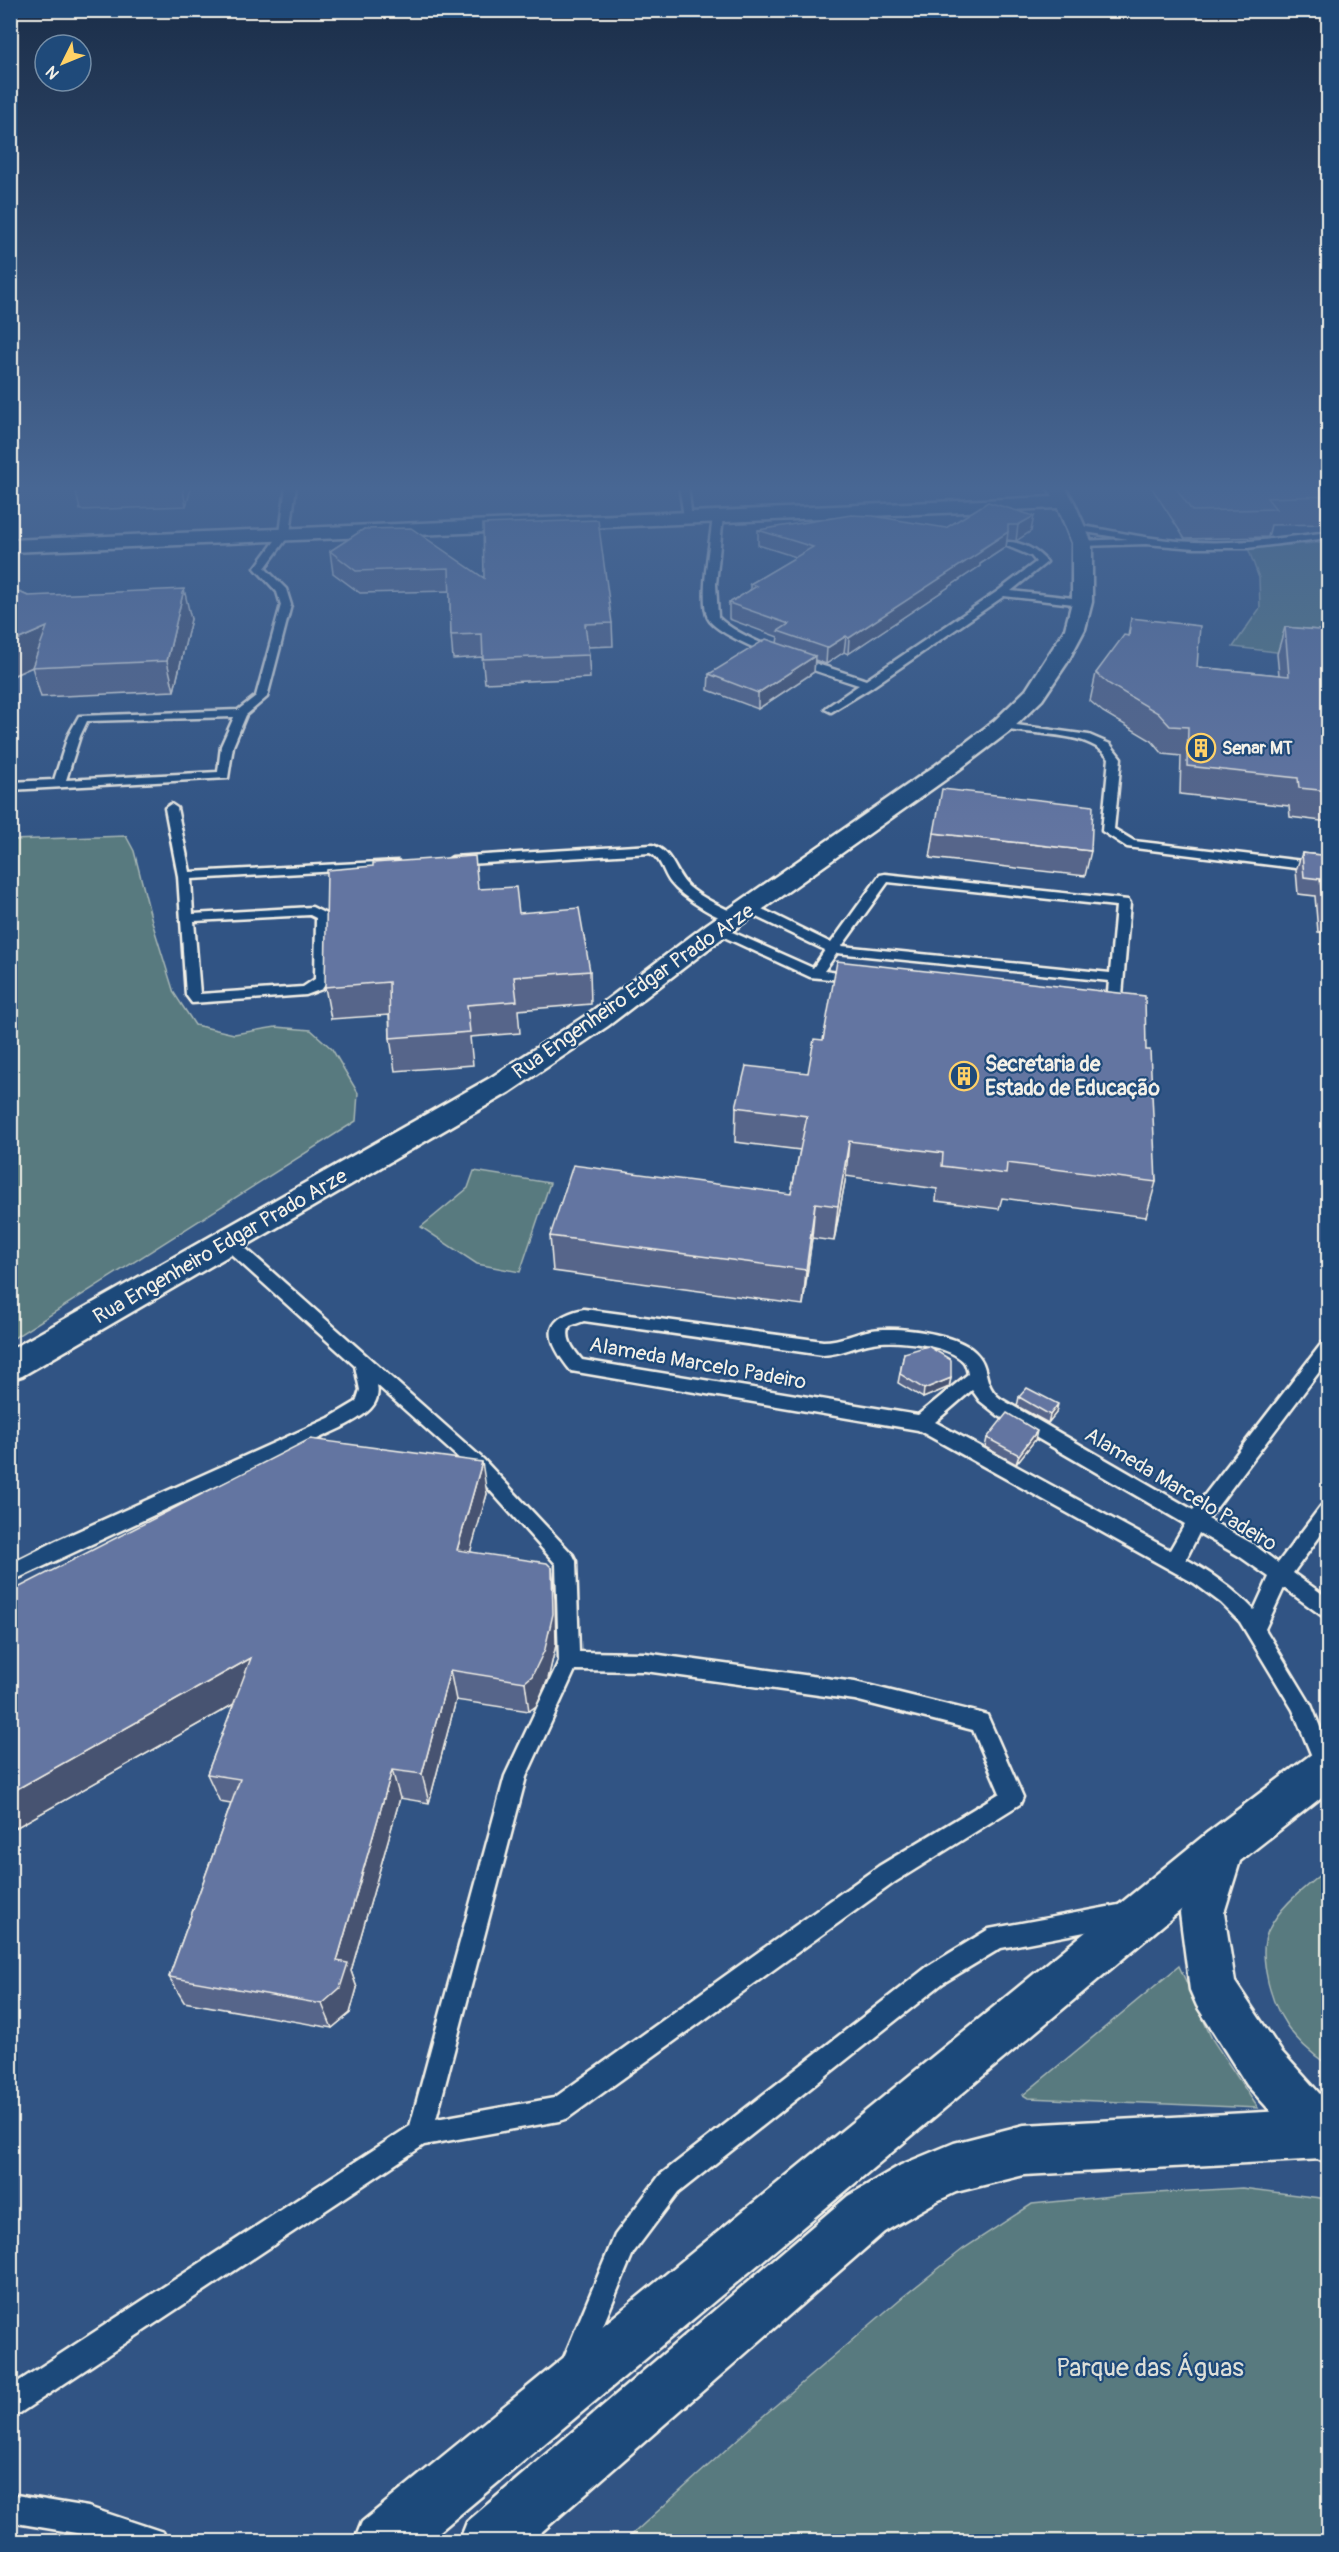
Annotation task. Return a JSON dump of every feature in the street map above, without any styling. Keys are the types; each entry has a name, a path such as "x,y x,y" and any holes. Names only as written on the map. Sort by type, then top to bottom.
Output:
{"street":[{"name":"Rua Engenheiro Edgar Prado Arze","path":"10,1367 500,1085 598,1020 733,919 1002,726 1034,695 1056,663 1074,629 1081,604"},
{"path":"381,2541 1222,1848 1328,1768"},
{"path":"1222,1848 1202,1913 1213,1990 1264,2068 1326,2136"},
{"path":"487,2541 866,2214 919,2182 954,2168 1024,2150 1326,2136"}],"lane":[{"path":"10,786 224,775 227,746 241,713 261,697 286,604"},
{"path":"711,604 716,624 742,638 868,685"},
{"path":"831,710 986,604"},
{"path":"59,783 74,736 83,718 241,713"},
{"path":"1002,726 1084,737 1106,746 1115,758 1108,831 1131,844 1329,868"},
{"path":"171,808 184,876 186,918 193,995 197,1000 306,991 317,986 322,979 322,916 319,913 312,911 186,918"},
{"path":"441,861 651,849 664,855 674,878 689,892 815,974 873,980"},
{"path":"184,876 406,863"},
{"path":"815,974 885,878 1123,903 1114,1007 1091,1004"},
{"path":"733,919 833,949 1117,978"},
{"path":"227,1241 477,1464 566,1561 569,1661 516,1776 420,2134"},
{"name":"Alameda Marcelo Padeiro","path":"1328,1768 1301,1706 1246,1616 1228,1597 1201,1577 921,1423 577,1366 560,1344 558,1331 561,1323 570,1317 584,1315 823,1348 840,1347 879,1335 938,1341 968,1356 976,1368 981,1389 986,1397 1005,1411 1246,1550 1329,1609"},
{"path":"1174,1562 1196,1521 1329,1348"},
{"path":"10,1574 63,1547 334,1423 364,1406 369,1390 363,1361"},
{"path":"921,1423 977,1376"},
{"path":"1255,1630 1280,1575 1329,1511"},
{"path":"10,2403 420,2134 560,2109 887,1874 1012,1797 980,1722 855,1691 645,1662 569,1661"},
{"path":"562,2393 624,2244 669,2184 935,1975 998,1937 1145,1912"},
{"path":"10,2508 88,2521 153,2541"}],"green space":[{"path":"1260,604 1328,604 1328,658 1233,647 1260,608"},
{"path":"126,836 134,851 174,993 195,1025 234,1034 276,1027 311,1030 332,1049 358,1093 356,1121 11,1340 11,840"},
{"path":"474,1171 550,1183 520,1272 477,1264 421,1227 468,1188"},
{"path":"1328,1868 1328,2065 1295,2036 1279,2014 1269,1987 1264,1952 1265,1941 1273,1921 1295,1896"},
{"path":"1179,1966 1212,2039 1258,2108 1028,2098 1023,2095"},
{"name":"Parque das Águas","path":"1242,2188 1328,2199 1328,2541 625,2541 762,2417 899,2300 963,2249 1032,2204 1122,2195"}],"building":[{"path":"10,604 180,604 167,661 32,667 47,627 10,643"},
{"path":"450,604 609,604 612,623 585,624 589,655 483,659 482,634 451,635"},
{"path":"732,604 901,604 849,638 846,636 827,648 778,631 789,624"},
{"path":"1131,618 1200,626 1197,667 1289,676 1285,627 1329,631 1329,791 1299,788 1298,778 1187,766 1188,727 1170,726 1158,713 1109,684 1096,673 1124,635 1129,636"},
{"path":"766,639 815,656 758,693 709,674"},
{"path":"942,789 1093,806 1091,851 934,833"},
{"path":"1302,853 1329,856 1329,915 1324,915 1320,879 1304,877"},
{"path":"475,856 478,889 516,887 519,913 579,908 590,971 514,977 517,1001 467,1005 470,1032 390,1038 389,982 325,987 327,870 373,866 373,863"},
{"path":"837,961 1145,996 1146,1050 1150,1050 1156,1182 1007,1163 1006,1174 942,1166 943,1153 849,1141 838,1206 815,1203 806,1270 550,1236 573,1165 791,1194 807,1116 736,1107 746,1066 808,1073 814,1039 823,1040"},
{"path":"928,1346 951,1360 951,1378 924,1389 900,1374 904,1353"},
{"path":"1027,1388 1058,1404 1050,1415 1019,1397"},
{"path":"1007,1413 1037,1431 1019,1455 987,1438"},
{"path":"310,1439 482,1462 457,1550 547,1563 552,1568 553,1614 545,1649 532,1676 525,1682 450,1670 422,1774 392,1770 337,1961 348,1963 340,1988 322,2004 169,1977 240,1779 207,1774 251,1658 10,1793 10,1592"}],"place":[{"name":"Senar MT","path":"1201,748"},
{"name":"Secretaria de Estado de Educação","path":"964,1076"}]}
